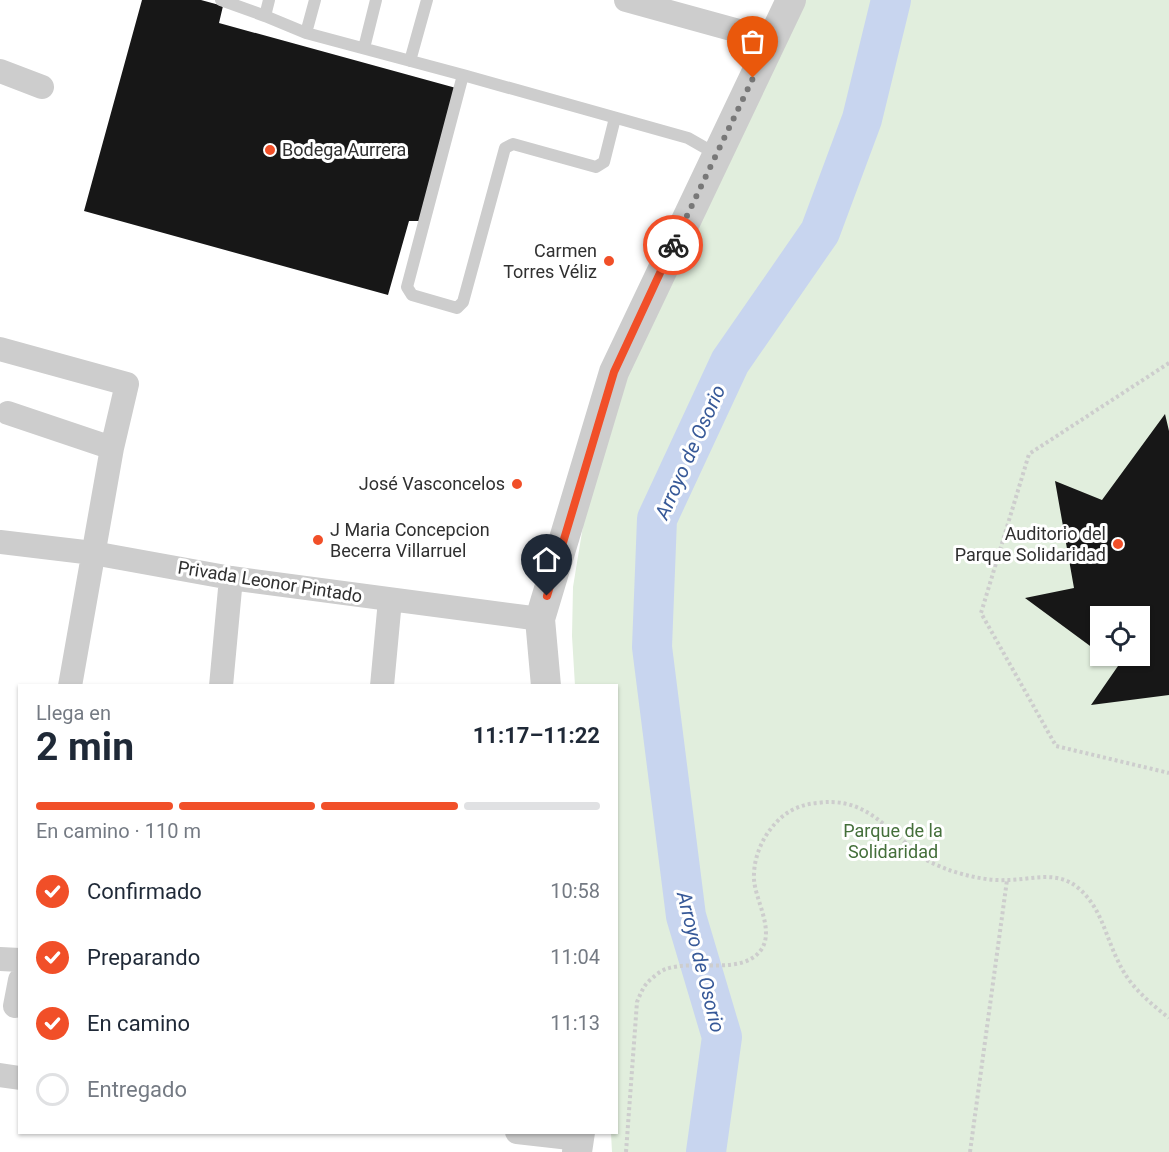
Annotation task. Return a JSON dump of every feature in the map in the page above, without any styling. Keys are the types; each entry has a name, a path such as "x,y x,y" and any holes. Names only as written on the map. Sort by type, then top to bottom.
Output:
{"street":[{"path":"626,0 771,40"},
{"path":"546,684 540,619 614,372 791,0"},
{"path":"0,71 42,87"},
{"path":"0,349 127,384 112,448 70,684"},
{"path":"8,413 112,448"},
{"name":"Privada Leonor Pintado","path":"0,542 93,553 231,578 540,619"},
{"path":"221,684 231,578"},
{"path":"382,684 390,600"},
{"path":"0,959 18,960"},
{"path":"15,1006 18,990"},
{"path":"0,1076 18,1078"},
{"path":"531,1134 579,1141"}],"lane":[{"path":"221,0 306,33 687,138 716,154"},
{"path":"265,16 269,0"},
{"path":"306,33 315,0"},
{"path":"364,48 376,0"},
{"path":"410,61 427,0"},
{"path":"463,75 407,287 412,295 457,308 463,302 505,148 513,144 596,167 604,162 615,118"}],"path":[{"path":"1169,363 1029,454 981,613 1056,746 1169,773"},
{"path":"626,1152 637,1002 646,983 664,969 690,964 734,965 756,955 763,948 766,938 765,925 754,881 755,863 768,831 784,815 803,805 826,801 845,802 866,810 924,859 960,873 979,878 1007,880 1046,876 1063,878 1076,885 1098,911 1118,962 1129,980 1143,997 1169,1018"},
{"path":"970,1152 1007,880"}],"green space":[{"name":"Parque de la Solidaridad","path":"790,0 1169,0 1169,1152 612,1152 611,1134 618,1134 618,684 575,684 572,636 573,587 601,416"}],"building":[{"name":"Bodega Aurrera","path":"142,0 201,0 223,6 219,23 456,88 419,221 409,221 388,295 84,211"},
{"name":"Auditorio del Parque Solidaridad","path":"1165,414 1169,431 1169,695 1091,705 1118,666 1150,666 1150,606 1090,606 1090,646 1025,598 1074,588 1055,481 1102,500"}],"waterway":[{"name":"Arroyo de Osorio","path":"706,1152 722,1037 686,916 652,647 657,519 730,362 820,232 862,119 891,0"}],"way so far":[{"path":"673,245 753,78"}],"place":[{"name":"Bodega Aurrera","path":"270,150"},
{"name":"Carmen Torres Véliz","path":"609,261"},
{"name":"José Vasconcelos","path":"517,484"},
{"name":"J Maria Concepcion Becerra Villarruel","path":"318,540"},
{"name":"Auditorio del Parque Solidaridad","path":"1118,544"}],"route":[{"path":"547,596 614,372 673,245"}]}
